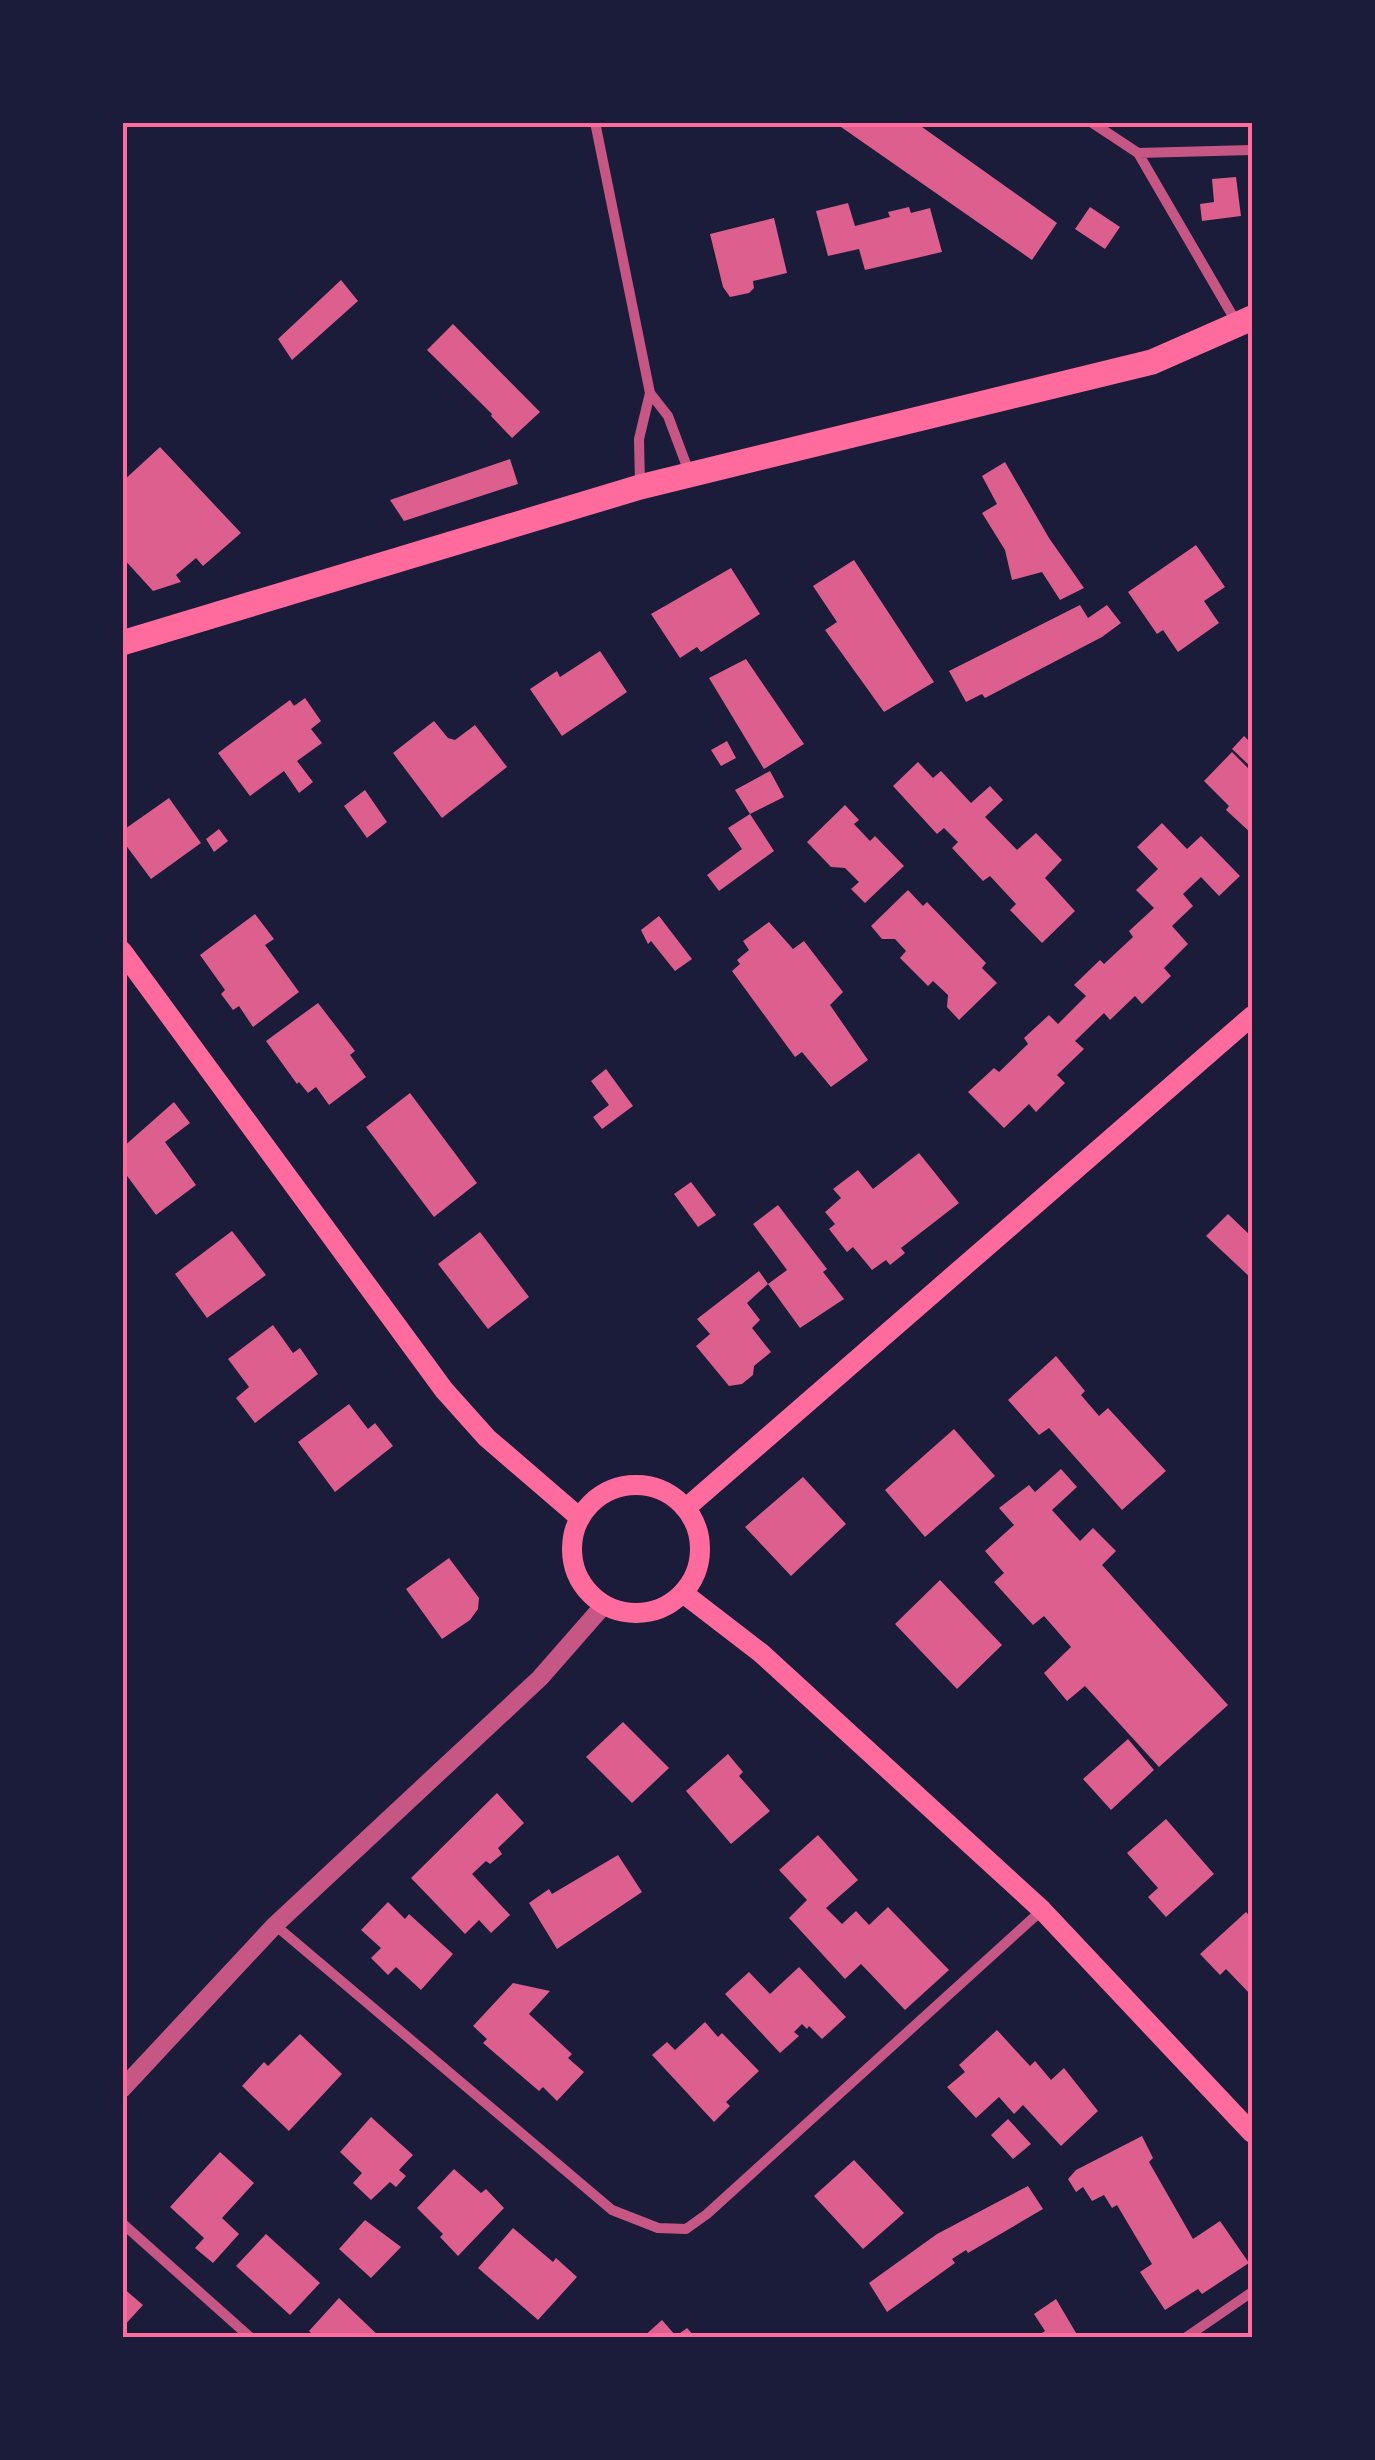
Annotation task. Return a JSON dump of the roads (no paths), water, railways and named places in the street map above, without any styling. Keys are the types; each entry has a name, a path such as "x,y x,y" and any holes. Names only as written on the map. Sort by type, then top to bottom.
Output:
{"main road":[{"path":"122,643 640,487 1152,362 1245,322"},
{"path":"122,951 444,1390 488,1438 580,1518"},
{"path":"686,1508 1252,1016"},
{"path":"630,1485 670,1494 686,1508 696,1524 700,1561 683,1593 666,1606 624,1613 604,1605 588,1592 577,1576 573,1536 580,1518 594,1502 610,1490 630,1485"},
{"path":"683,1593 761,1653 1042,1910 1252,2133"}],"street":[{"path":"595,122 650,393 639,438 640,487"},
{"path":"1091,122 1138,152 1245,322"},
{"path":"1138,152 1252,150"},
{"path":"650,393 668,416 690,474"},
{"path":"122,2088 275,1925 540,1678 604,1605"},
{"path":"275,1925 612,2210 658,2228 686,2229 1042,1910"},
{"path":"122,2223 251,2338"},
{"path":"1184,2338 1252,2292"}]}
